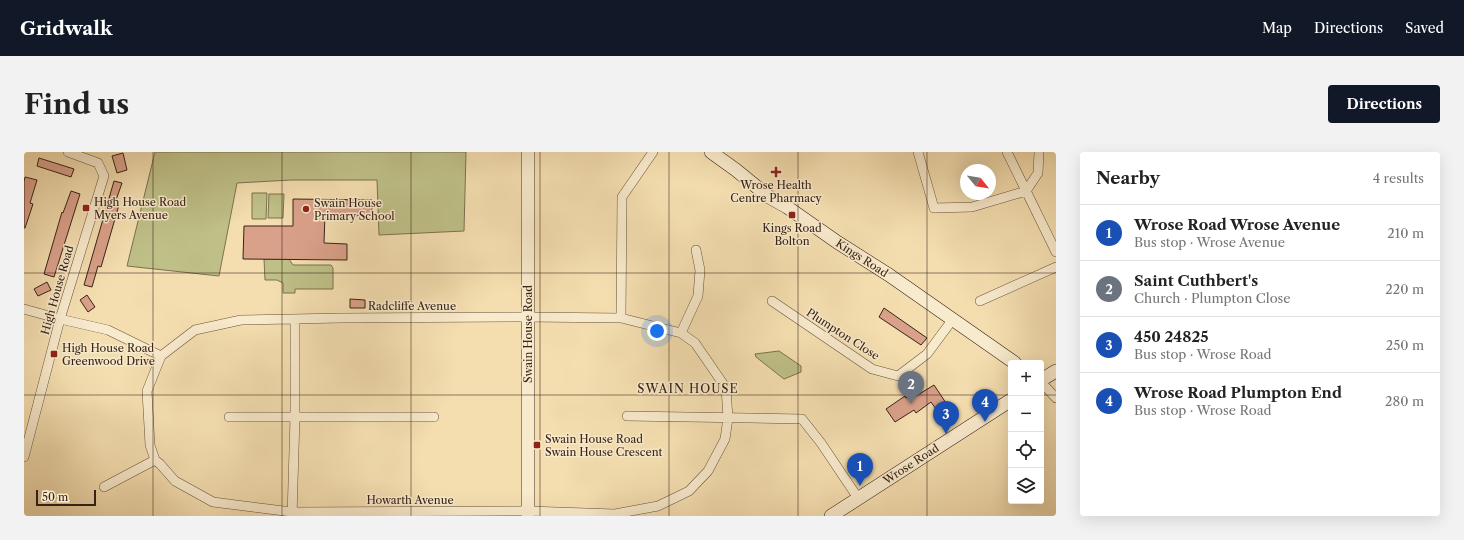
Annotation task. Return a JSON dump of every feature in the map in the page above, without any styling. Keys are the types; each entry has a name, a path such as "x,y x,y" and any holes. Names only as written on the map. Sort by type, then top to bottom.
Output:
{"street":[{"name":"High House Road","path":"24,456 28,428 104,176 98,164 68,152"},
{"name":"Swain House Road","path":"528,152 528,513"},
{"path":"621,318 622,197 653,152"},
{"name":"Kings Road","path":"711,152 769,197 787,207 837,242 889,275 1011,360"},
{"path":"918,152 934,208 972,207 1026,192 1038,173 1039,152"},
{"path":"1007,152 1056,252"},
{"path":"681,333 698,296 700,270 696,250"},
{"path":"980,301 1056,267"},
{"name":"Plumpton Close","path":"772,301 872,369 898,376 927,354 952,319"},
{"path":"24,309 108,330 161,356 147,391 150,445 155,460 104,487"},
{"name":"Radcliffe Avenue","path":"161,356 195,330 241,320 528,317 621,318 681,333"},
{"path":"292,514 295,417 295,319"},
{"name":"Howarth Avenue","path":"155,460 175,481 212,502 292,514 615,514 658,506 688,491 708,470 725,439 728,418 726,388 695,343 681,333"},
{"path":"1044,379 1056,371"},
{"path":"1044,384 1056,398"},
{"name":"Wrose Road","path":"831,516 1008,402"},
{"path":"627,416 802,418 821,443 858,498"},
{"path":"228,417 434,417"}],"green space":[{"path":"155,152 466,152 464,231 379,235 377,180 291,180 237,183 219,276 127,266"},
{"path":"252,193 267,193 266,219 252,219"},
{"path":"269,194 284,194 283,218 268,218"},
{"path":"264,259 289,259 293,265 331,265 333,268 333,289 295,289 295,293 283,293 283,283 277,280 265,280"},
{"path":"779,351 801,366 801,372 784,379 756,357 755,354"}],"building":[{"path":"123,153 127,170 117,173 112,156"},
{"path":"39,158 74,169 71,177 37,166"},
{"path":"25,177 37,180 30,203 33,204 24,228 24,182"},
{"path":"114,181 122,183 115,203 119,205 101,267 98,266 92,287 84,285"},
{"path":"71,191 80,194 54,277 44,274 62,212 63,213"},
{"path":"293,199 372,200 372,216 325,215 324,243 347,244 347,260 243,259 244,226 293,226"},
{"path":"47,282 51,290 38,296 34,289"},
{"path":"87,295 95,307 88,312 80,300"},
{"path":"350,299 365,300 365,308 350,308"},
{"path":"884,308 927,338 921,345 879,317"},
{"path":"934,385 948,406 938,412 931,402 916,413 914,410 895,422 886,409 905,396 906,398 914,393 916,396"}],"place":[{"name":"Wrose Health Centre Pharmacy","path":"776,172"},
{"name":"High House Road Myers Avenue","path":"86,208"},
{"name":"Swain House Primary School","path":"306,209"},
{"name":"Kings Road Bolton","path":"792,215"},
{"name":"High House Road Greenwood Drive","path":"54,354"},
{"name":"Saint Cuthbert's","path":"911,404"},
{"name":"Wrose Road Plumpton End","path":"985,422"},
{"name":"450 24825","path":"946,434"},
{"name":"Swain House Road Swain House Crescent","path":"537,445"},
{"name":"Wrose Road Wrose Avenue","path":"860,486"}],"district":[{"name":"SWAIN HOUSE","path":"688,388"}]}
